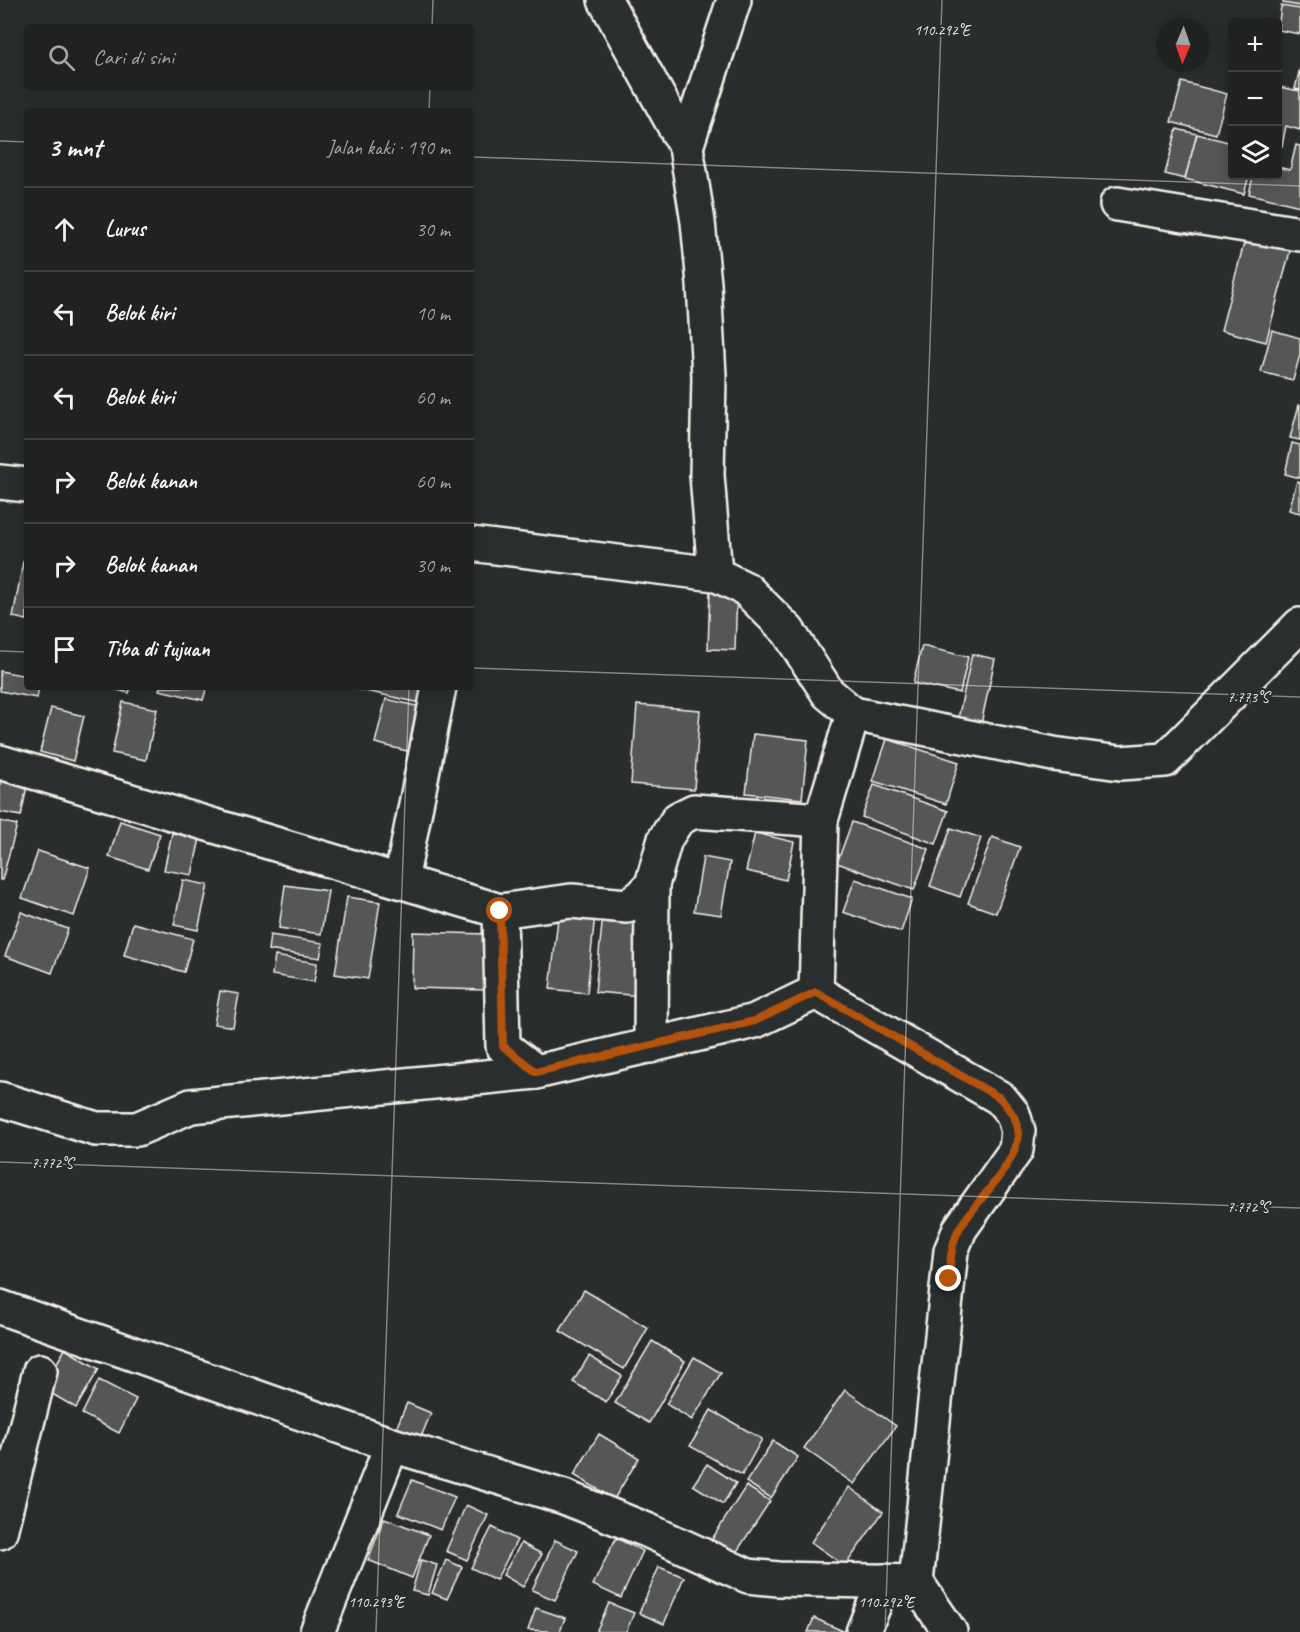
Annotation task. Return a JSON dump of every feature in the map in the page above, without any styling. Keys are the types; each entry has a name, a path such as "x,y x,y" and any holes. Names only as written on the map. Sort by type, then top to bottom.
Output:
{"street":[{"path":"605,0 686,147 698,222 704,284 709,376 707,475 715,574"},
{"path":"686,147 734,0"},
{"path":"1117,204 1300,234"},
{"path":"0,482 24,485"},
{"path":"474,544 715,574 746,589 788,631 828,693 853,714 1053,754 1120,763 1165,760 1300,626"},
{"path":"401,881 438,690"},
{"path":"816,992 821,820 853,714"},
{"path":"0,762 500,911 571,901 627,906 641,897 652,885"},
{"path":"651,1046 652,885 665,839 678,819 694,811 821,820"},
{"path":"500,911 503,1046 536,1072"},
{"path":"0,1099 96,1129 137,1129 191,1106 536,1072 755,1021 816,992"},
{"path":"816,992 1000,1098 1013,1114 1018,1131 1016,1150 960,1229 951,1251 900,1582 863,1632"},
{"path":"0,1306 393,1445 564,1497 748,1576 778,1579 900,1582 950,1632"},
{"path":"0,1532 40,1371"},
{"path":"317,1632 393,1445"}],"building":[{"path":"1283,0 1300,0 1300,6 1283,3"},
{"path":"1281,6 1300,9 1300,34 1282,31 1282,18 1280,18"},
{"path":"1300,68 1300,90 1295,89"},
{"path":"1182,82 1227,94 1216,134 1171,122"},
{"path":"1282,88 1300,91 1300,130 1286,126 1282,146"},
{"path":"1177,129 1197,134 1185,179 1165,174"},
{"path":"1197,134 1228,142 1228,180 1248,180 1244,194 1185,179"},
{"path":"1296,145 1300,146 1300,206 1249,194 1252,180 1282,180 1282,168 1290,170"},
{"path":"1248,228 1293,240 1266,342 1221,330"},
{"path":"1272,330 1300,338 1300,355 1293,380 1261,372"},
{"path":"1300,405 1300,440 1290,438"},
{"path":"1292,443 1300,445 1300,478 1285,474"},
{"path":"1297,481 1300,482 1300,513 1289,510"},
{"path":"23,562 24,619 13,617"},
{"path":"710,589 737,590 735,650 708,649"},
{"path":"922,646 968,657 960,693 913,683"},
{"path":"972,654 995,659 981,724 958,719"},
{"path":"0,671 24,675 24,690 38,690 37,698 0,691"},
{"path":"159,690 206,690 203,700"},
{"path":"361,690 432,690 430,705"},
{"path":"386,699 429,709 419,754 375,743"},
{"path":"123,702 157,709 146,760 112,753"},
{"path":"637,705 700,710 694,789 631,784"},
{"path":"51,708 84,716 73,761 40,752"},
{"path":"753,734 808,740 802,799 746,793"},
{"path":"887,739 959,762 946,804 873,781"},
{"path":"0,781 27,786 21,816 0,812"},
{"path":"874,785 948,811 936,844 862,817"},
{"path":"0,821 17,825 2,880 0,880"},
{"path":"120,821 160,834 148,869 109,857"},
{"path":"852,822 929,849 914,890 837,863"},
{"path":"951,828 981,838 960,897 930,886"},
{"path":"172,833 200,838 192,875 164,870"},
{"path":"755,833 794,842 786,880 746,871"},
{"path":"992,837 1020,847 996,913 968,903"},
{"path":"38,851 90,868 74,916 22,898"},
{"path":"703,857 730,862 721,915 694,911"},
{"path":"855,879 912,899 901,932 843,912"},
{"path":"183,880 208,885 198,930 174,925"},
{"path":"285,885 328,891 321,934 279,928"},
{"path":"347,897 380,902 368,979 335,974"},
{"path":"559,910 595,914 587,993 550,989"},
{"path":"21,912 68,929 52,973 5,956"},
{"path":"603,915 649,919 642,996 595,992"},
{"path":"133,923 193,939 184,972 124,955"},
{"path":"413,932 487,934 485,990 412,988"},
{"path":"270,935 323,943 320,958 268,950"},
{"path":"275,956 317,963 314,982 272,975"},
{"path":"220,991 239,994 233,1027 214,1024"},
{"path":"584,1290 648,1328 624,1369 560,1331"},
{"path":"652,1341 685,1361 649,1423 615,1403"},
{"path":"65,1349 99,1369 76,1408 42,1388"},
{"path":"589,1356 622,1376 606,1402 573,1382"},
{"path":"694,1357 721,1373 692,1420 666,1404"},
{"path":"99,1380 136,1399 119,1433 82,1414"},
{"path":"845,1390 896,1426 854,1484 804,1448"},
{"path":"407,1403 431,1413 415,1451 391,1440"},
{"path":"711,1410 762,1439 742,1475 690,1446"},
{"path":"599,1434 639,1458 614,1499 574,1475"},
{"path":"773,1441 798,1457 771,1498 746,1482"},
{"path":"707,1464 736,1483 723,1504 693,1485"},
{"path":"412,1480 455,1497 441,1530 398,1513"},
{"path":"746,1486 770,1501 730,1562 707,1547"},
{"path":"849,1487 883,1512 845,1566 811,1542"},
{"path":"466,1505 488,1515 467,1560 446,1551"},
{"path":"384,1518 429,1535 412,1578 368,1560"},
{"path":"492,1527 517,1540 496,1580 471,1568"},
{"path":"616,1538 643,1551 621,1598 593,1585"},
{"path":"555,1540 578,1551 555,1600 532,1590"},
{"path":"521,1543 542,1554 523,1587 503,1575"},
{"path":"421,1560 437,1565 428,1595 412,1591"},
{"path":"446,1560 462,1567 447,1599 432,1593"},
{"path":"659,1567 684,1577 664,1624 639,1613"},
{"path":"609,1603 634,1613 626,1632 596,1632"},
{"path":"536,1608 565,1618 560,1632 528,1630"},
{"path":"814,1618 845,1632 808,1632"}],"route":[{"path":"500,911 503,1046 536,1072 755,1021 816,992 1000,1098 1013,1114 1018,1131 1016,1150 960,1229 951,1251 949,1279"}]}
